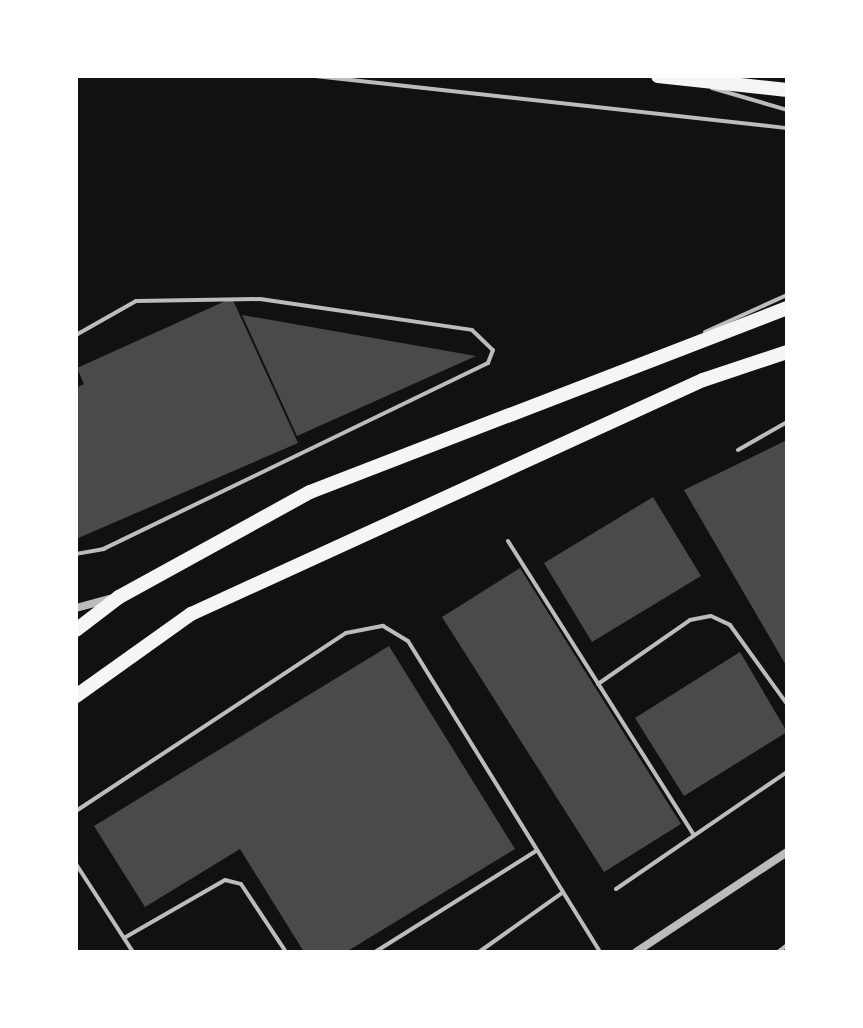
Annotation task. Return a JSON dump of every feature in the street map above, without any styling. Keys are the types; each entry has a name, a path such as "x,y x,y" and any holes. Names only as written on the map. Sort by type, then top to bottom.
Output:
{"main road":[{"path":"658,76 787,90"},
{"path":"76,630 119,597 310,492 674,346 787,308"},
{"path":"76,696 191,614 703,380 787,352"}],"street":[{"path":"76,608 119,597"},
{"path":"636,952 787,852"}],"lane":[{"path":"315,76 787,128"},
{"path":"674,78 787,110"},
{"path":"674,346 787,295"},
{"path":"76,335 136,301 260,299 472,330 493,350 474,370 104,549 76,554"},
{"path":"738,450 787,422"},
{"path":"508,541 694,835"},
{"path":"598,684 690,620 711,616 730,625 787,704"},
{"path":"76,811 346,633 383,626 408,641 600,952"},
{"path":"616,889 787,772"},
{"path":"375,952 536,850"},
{"path":"76,864 133,952"},
{"path":"124,938 225,880 241,884 286,952"},
{"path":"479,952 562,893"},
{"path":"778,952 787,945"}],"building":[{"path":"232,298 298,443 76,539 76,388 84,384 77,368"},
{"path":"242,315 476,356 297,436"},
{"path":"787,440 787,667 684,490"},
{"path":"653,497 701,576 592,642 544,563"},
{"path":"520,568 681,824 604,872 442,617"},
{"path":"389,646 515,849 346,952 304,952 240,849 145,907 94,826"},
{"path":"740,652 787,732 684,796 635,718"}]}
